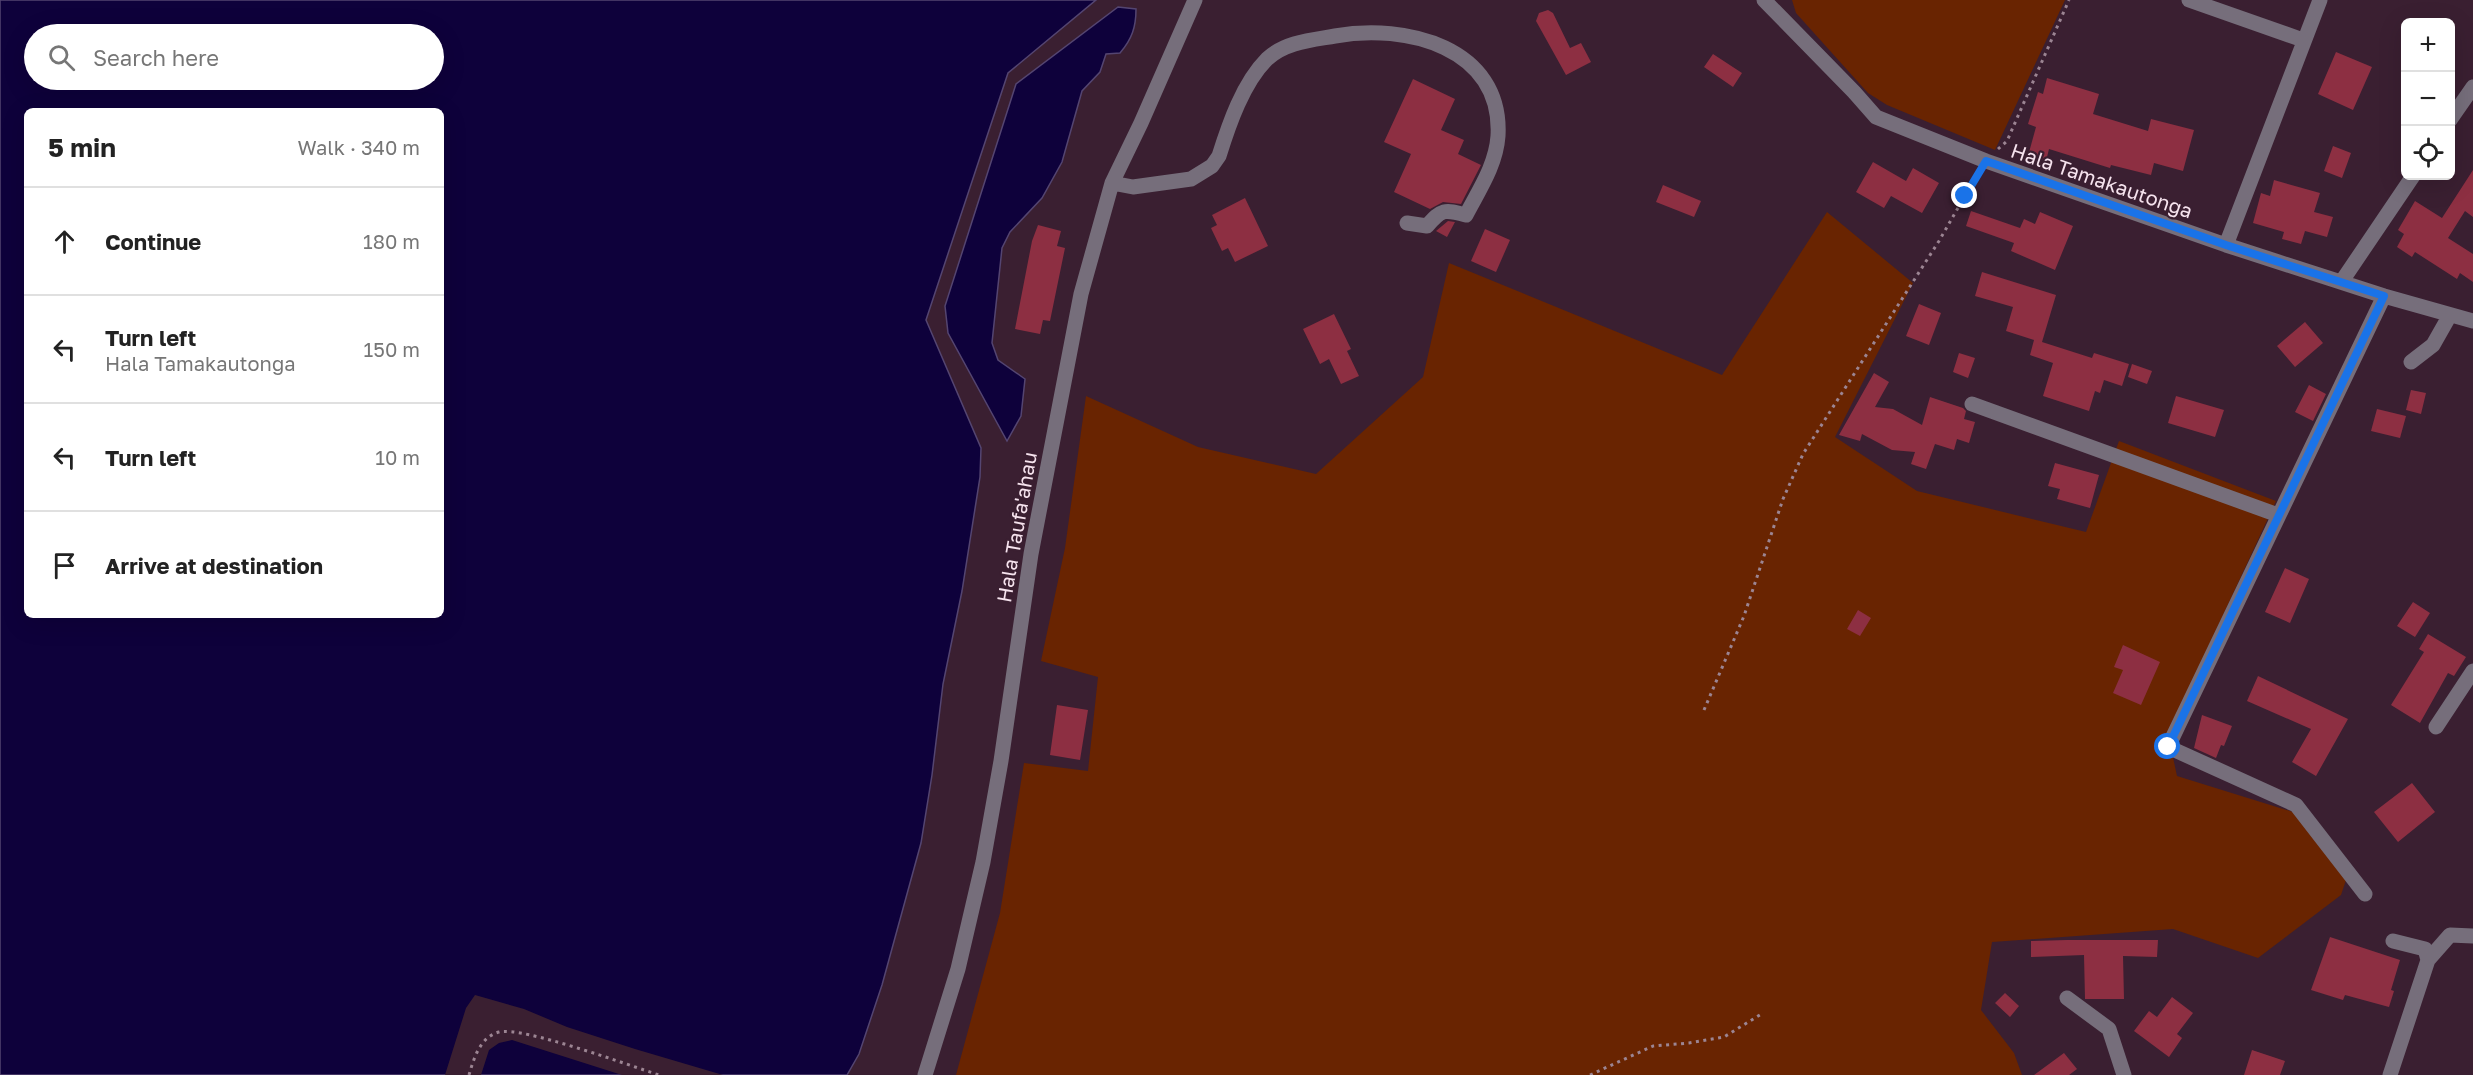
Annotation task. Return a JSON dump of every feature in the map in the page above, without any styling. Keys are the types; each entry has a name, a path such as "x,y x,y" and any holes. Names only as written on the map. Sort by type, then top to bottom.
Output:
{"street":[{"name":"Hala Taufa'ahau","path":"925,1075 958,969 983,862 1001,761 1030,554 1081,294 1112,183 1195,0"},
{"name":"Hala Tamakautonga","path":"1764,0 1876,117 1986,161 2226,245 2384,296 2473,321"},
{"path":"2189,0 2303,39"},
{"path":"2226,245 2303,39 2320,0"},
{"path":"1112,183 1133,187 1191,179 1202,174 1219,156 1250,83 1268,59 1289,45 1358,32 1395,33 1428,40 1456,54 1478,71 1490,88 1498,136 1492,164 1466,215 1448,210 1440,212 1427,226 1407,223"},
{"path":"2455,114 2473,87"},
{"path":"2342,281 2410,180"},
{"path":"2365,894 2296,805 2168,747 2384,296"},
{"path":"2411,362 2433,345 2450,315"},
{"path":"1972,404 2278,514"},
{"path":"2436,727 2473,671"},
{"path":"2390,1075 2428,960 2450,935 2473,936"},
{"path":"2393,941 2425,949 2428,960"},
{"path":"2067,998 2109,1029 2124,1075"}],"path":[{"path":"1704,710 1744,616 1784,498 1803,454 1939,241 1986,161 2007,141 2069,0"},
{"path":"1590,1075 1653,1046 1724,1037 1763,1014"},
{"path":"469,1075 476,1053 483,1042 501,1031 516,1032 566,1045 659,1075"}],"shaded area":[{"path":"0,0 1096,0 1008,73 926,320 981,448 980,477 962,591 943,684 921,843 882,985 859,1054 847,1075 0,1075"},
{"path":"1792,0 2065,0 1995,150 1887,105 1868,93 1796,13"},
{"path":"1118,7 1136,9 1134,27 1128,43 1120,53 1106,54 1100,72 1082,91 1062,162 1042,198 1010,232 1002,248 992,343 998,360 1025,379 1021,416 1007,441 948,333 945,306 1016,84"},
{"path":"1827,212 1913,283 1835,437 1917,491 2086,532 2119,441 2276,501 2168,734 2177,776 2293,812 2346,880 2341,895 2258,958 2173,929 1992,942 1981,1010 2014,1053 2022,1075 956,1075 1000,913 1024,763 1088,771 1098,677 1041,661 1065,548 1086,396 1198,447 1316,474 1423,377 1449,263 1722,375"}],"pier":[{"path":"475,995 524,1009 567,1027 635,1049 723,1075 622,1075 512,1040 499,1043 489,1050 481,1075 445,1075 466,1008"}],"building":[{"path":"1548,10 1553,13 1570,48 1581,43 1591,62 1566,75 1536,21 1539,13"},
{"path":"2336,52 2372,67 2353,110 2318,94"},
{"path":"1713,54 1742,73 1733,87 1704,67"},
{"path":"2047,78 2099,94 2093,114 2148,131 2151,119 2194,130 2183,171 2154,163 2151,175 2111,165 2110,168 2049,149 2046,161 2028,156 2036,127 2028,124 2038,92 2043,94"},
{"path":"1413,79 1455,99 1441,130 1464,140 1458,154 1481,165 1461,204 1443,202 1430,209 1394,192 1411,154 1384,142"},
{"path":"2333,146 2351,153 2342,178 2324,171"},
{"path":"1873,162 1906,181 1913,168 1939,183 1922,213 1891,196 1884,208 1856,192"},
{"path":"2473,170 2473,217 2465,211 2448,238 2473,254 2473,282 2460,273 2457,279 2415,252 2412,257 2397,247 2404,234 2398,230 2415,201 2442,218"},
{"path":"2274,180 2320,193 2314,212 2333,217 2327,237 2305,231 2301,244 2282,239 2284,232 2253,223 2261,193 2270,196"},
{"path":"1663,185 1701,201 1694,217 1656,202"},
{"path":"1245,198 1268,246 1235,262 1228,248 1222,251 1211,228 1217,225 1212,215"},
{"path":"1971,211 2020,228 2024,219 2035,224 2040,212 2073,226 2055,270 2011,251 2014,243 1966,226"},
{"path":"1448,221 1455,222 1447,237 1436,231"},
{"path":"1038,225 1061,231 1057,246 1065,248 1050,321 1043,320 1040,334 1015,329 1032,241"},
{"path":"1485,229 1510,240 1496,272 1471,261"},
{"path":"1982,272 2056,295 2042,342 2092,358 2094,353 2129,364 2122,386 2104,380 2100,393 2095,391 2089,411 2043,396 2053,363 2030,355 2034,340 2006,331 2013,307 1975,296"},
{"path":"1919,304 1941,313 1929,345 1906,336"},
{"path":"1334,314 1351,349 1347,351 1359,376 1341,384 1329,359 1320,364 1303,329"},
{"path":"2305,322 2323,343 2295,367 2277,346"},
{"path":"1959,353 1975,358 1968,378 1953,372"},
{"path":"2132,364 2152,371 2147,384 2128,377"},
{"path":"1874,373 1889,382 1875,407 1893,409 1922,425 1930,397 1963,408 1966,411 1964,419 1975,422 1969,443 1957,439 1954,450 1935,444 1926,469 1911,464 1915,452 1892,450 1862,434 1860,441 1839,435"},
{"path":"2309,385 2326,394 2313,421 2295,412"},
{"path":"2411,390 2426,393 2421,414 2406,410"},
{"path":"2176,396 2224,410 2215,437 2168,423"},
{"path":"2377,409 2406,416 2400,438 2371,431"},
{"path":"2055,463 2099,475 2090,508 2057,499 2060,489 2048,486"},
{"path":"2285,568 2309,579 2290,623 2265,612"},
{"path":"2413,602 2430,613 2415,637 2397,626"},
{"path":"1858,610 1871,618 1860,636 1847,629"},
{"path":"2428,634 2466,657 2454,676 2448,673 2420,723 2391,705 2424,652 2419,649"},
{"path":"2123,645 2160,662 2141,705 2113,693 2123,670 2114,667"},
{"path":"2258,676 2348,719 2316,776 2292,762 2311,729 2247,701"},
{"path":"1057,705 1088,710 1080,760 1050,755"},
{"path":"2202,715 2232,726 2216,758 2194,748"},
{"path":"2412,783 2435,812 2398,842 2374,812"},
{"path":"2330,937 2400,960 2391,990 2394,991 2389,1007 2345,995 2343,1000 2311,990"},
{"path":"2158,940 2157,957 2123,956 2124,999 2085,999 2084,955 2031,957 2031,941"},
{"path":"2005,993 2019,1006 2010,1017 1995,1003"},
{"path":"2172,997 2193,1013 2177,1034 2182,1038 2169,1057 2134,1031 2149,1011 2157,1017"},
{"path":"2252,1050 2285,1061 2280,1075 2244,1075"},
{"path":"2064,1053 2077,1069 2069,1075 2034,1075"}],"route":[{"path":"1965,196 1986,161 2226,245 2384,296 2168,747"}]}
